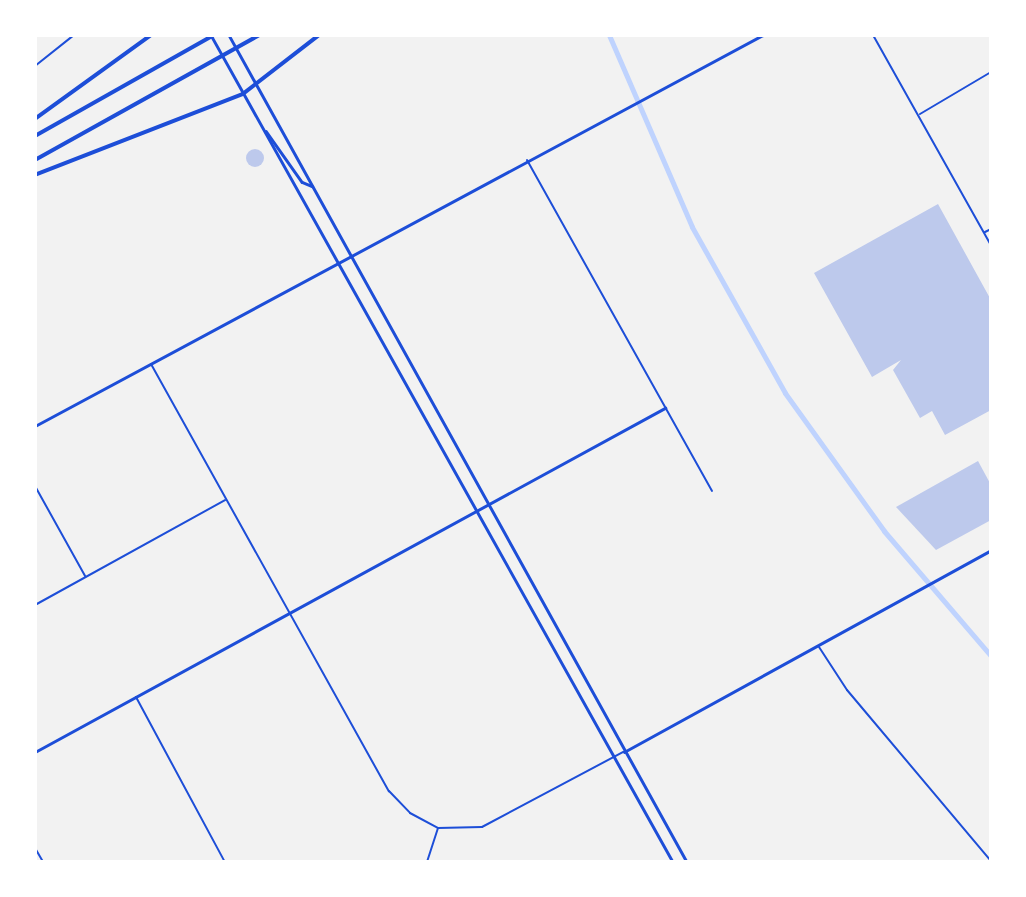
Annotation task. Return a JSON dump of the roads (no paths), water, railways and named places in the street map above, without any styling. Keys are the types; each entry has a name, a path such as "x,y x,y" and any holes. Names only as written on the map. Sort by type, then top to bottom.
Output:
{"highway":[{"path":"35,119 151,35"},
{"path":"35,136 213,35"},
{"path":"35,160 260,35"},
{"path":"35,175 243,94 319,35"}],"main road":[{"path":"213,35 243,94 673,862"},
{"path":"229,35 687,862"},
{"path":"35,426 763,35"},
{"path":"262,126 302,182 312,186"},
{"path":"35,752 665,408"},
{"path":"624,751 991,550"}],"street":[{"path":"35,66 74,35"},
{"path":"873,35 991,245"},
{"path":"918,115 991,72"},
{"path":"527,160 712,491"},
{"path":"984,233 991,229"},
{"path":"150,363 389,791 410,813 438,828 482,827 624,751"},
{"path":"35,486 85,577"},
{"path":"35,605 226,500"},
{"path":"818,645 847,690 991,861"},
{"path":"136,697 225,862"},
{"path":"427,862 438,828"},
{"path":"35,848 43,862"}],"waterway":[{"path":"609,35 692,227 785,393 884,531 991,656"}]}
